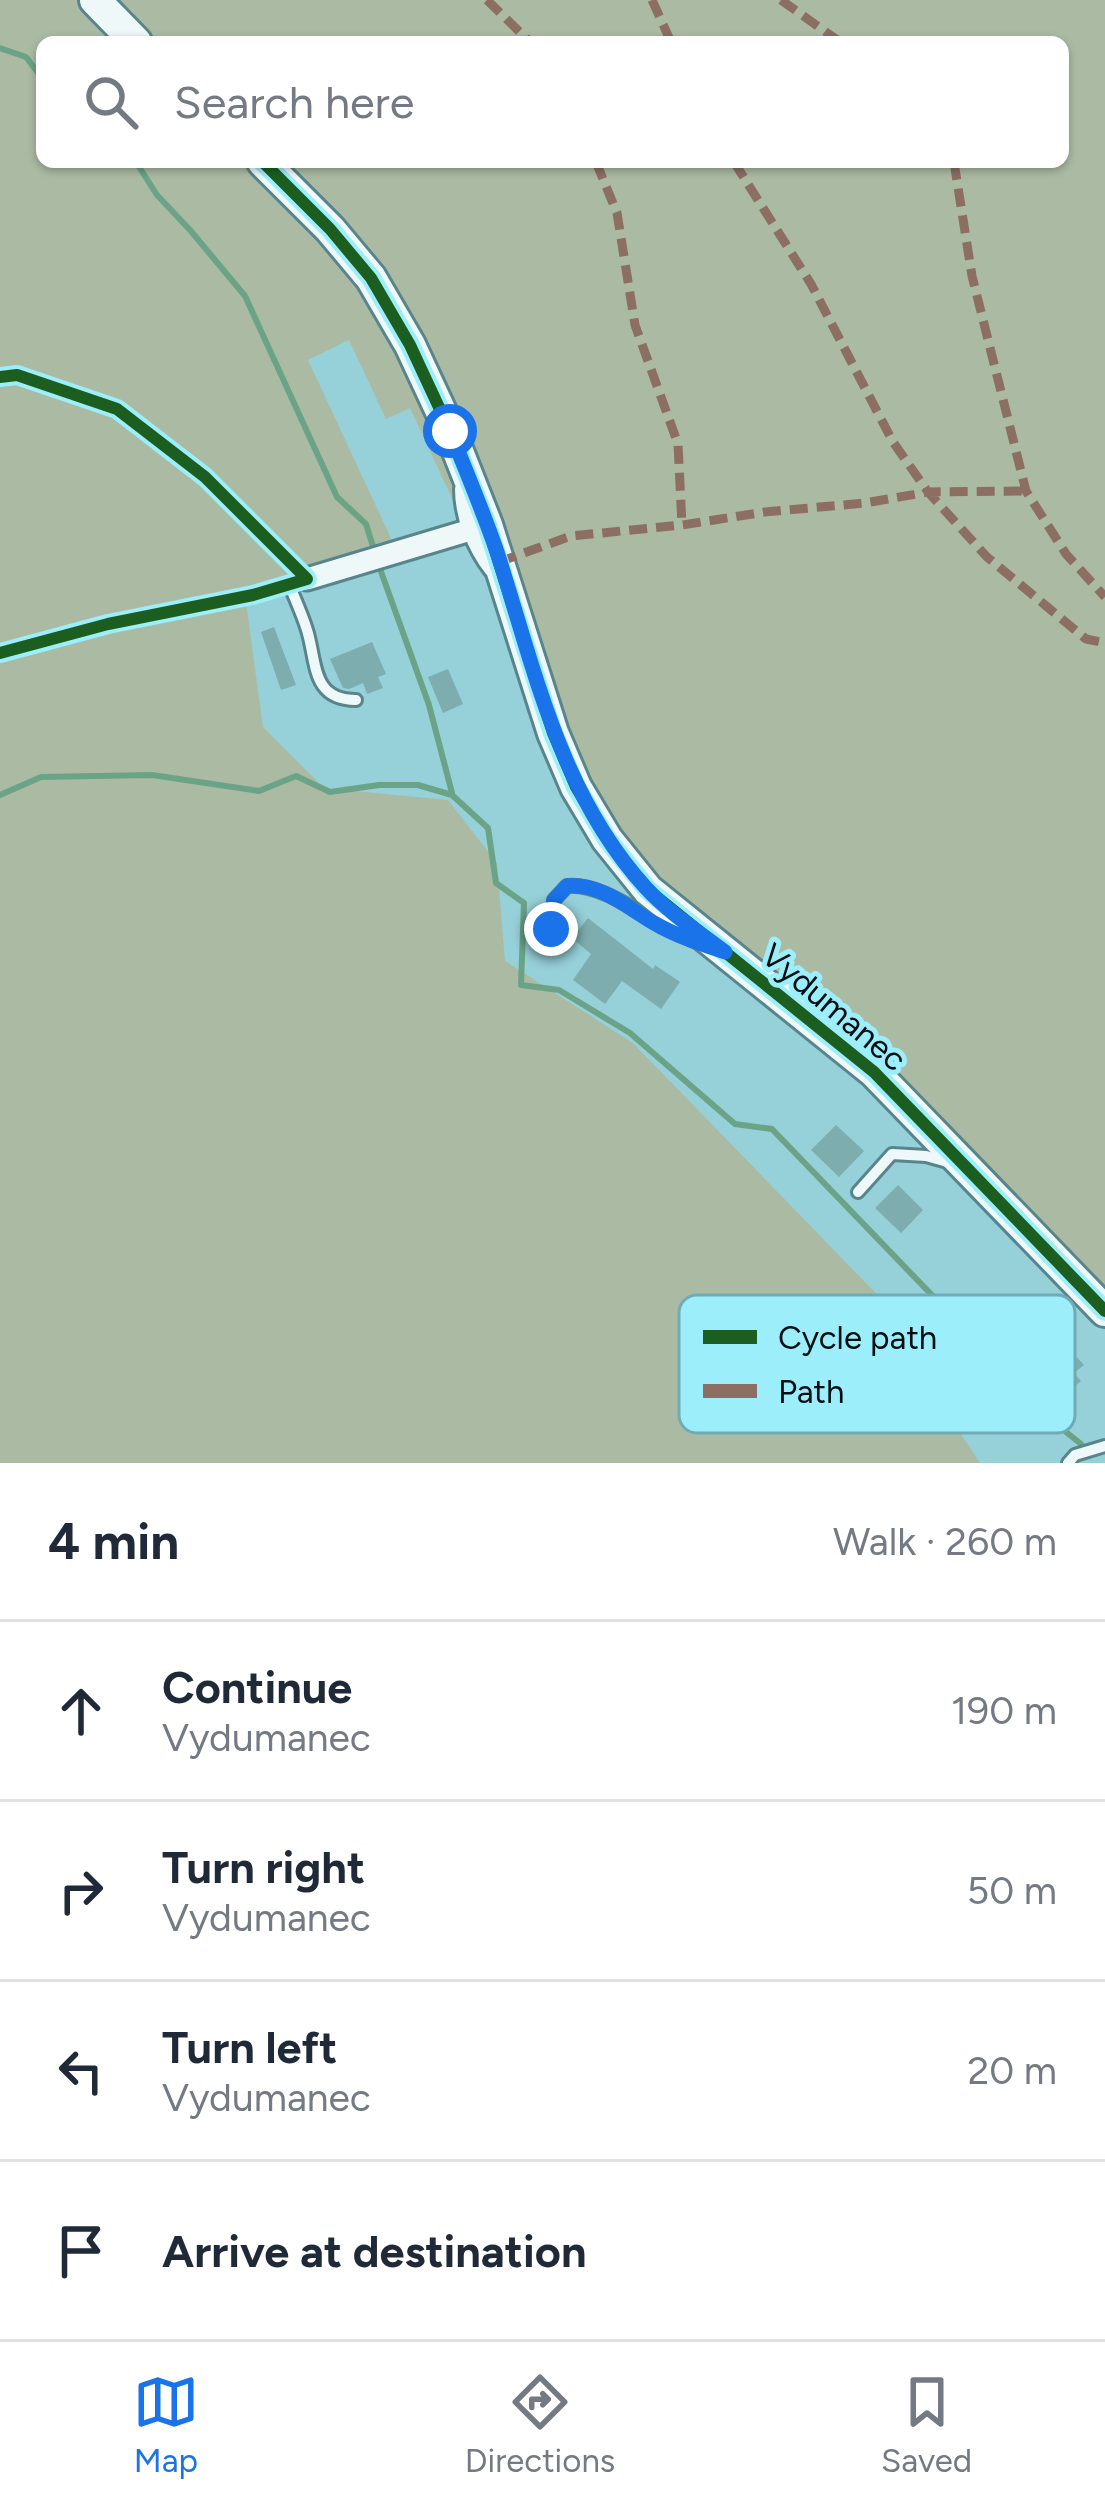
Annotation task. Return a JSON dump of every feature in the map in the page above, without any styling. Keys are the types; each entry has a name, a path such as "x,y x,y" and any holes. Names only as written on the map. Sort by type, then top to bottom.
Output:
{"main road":[{"path":"95,0 130,36"},
{"name":"Vydumanec","path":"269,168 371,278 410,346 460,456 478,528 512,600 553,733 576,787 608,839 648,890 874,1072 1105,1312"}],"street":[{"path":"298,582 478,528"}],"lane":[{"path":"298,582 323,688 334,697 356,700"},
{"name":"Vydumanec","path":"551,929 554,900 567,886 582,885 681,937 725,952"},
{"path":"858,1192 892,1154 926,1156 966,1167"},
{"path":"1072,1459 1105,1446"}],"green space":[{"path":"0,0 1105,0 1105,1296 611,845 484,534 244,588 263,727 324,788 448,800 497,863 505,961 633,1043 878,1295 679,1295 679,1433 960,1433 980,1463 0,1463","holes":["349,340 386,419 410,408 463,522 397,551 308,360"]}],"building":[{"path":"274,627 296,685 281,690 261,632"},
{"path":"372,642 386,674 378,677 383,688 367,694 363,683 343,688 330,659"},
{"path":"448,669 463,704 443,713 428,677"},
{"path":"588,918 653,969 655,965 680,982 661,1009 622,981 605,1004 573,980 591,954 572,938"},
{"path":"836,1125 864,1151 839,1177 811,1150"},
{"path":"898,1185 923,1210 901,1233 875,1208"}],"waterway":[{"path":"0,48 26,57 36,70"},
{"path":"140,168 157,195 245,296 337,497 366,524 375,553"},
{"path":"379,566 429,705 452,793"},
{"name":"Vydumanec","path":"0,795 41,777 152,775 259,791 296,776 330,792 418,785 452,795 488,828 496,883 524,903 521,985 559,990 630,1033 735,1124 772,1129 932,1295"},
{"name":"Vydumanec","path":"1067,1433 1081,1444"}],"marked path":[{"path":"487,0 524,36"},
{"path":"652,0 668,36"},
{"path":"781,0 832,36"},
{"path":"598,168 617,213 635,325 678,444 682,525"},
{"path":"738,168 811,284 893,442 928,492 1026,491"},
{"path":"955,168 972,276 1026,491 1066,554 1105,597"},
{"path":"499,562 571,536 928,492 987,557 1086,639 1105,643"}],"cycle path":[{"path":"269,168 371,278 410,345 487,525 553,733 576,787 607,839 648,890 874,1072 1105,1311"},
{"path":"0,377 17,375 117,409 205,477 307,579 0,653"}],"route":[{"path":"450,431 487,525 553,733 576,787 648,890 725,952 681,937 582,885 567,886 554,900 551,929"}]}
